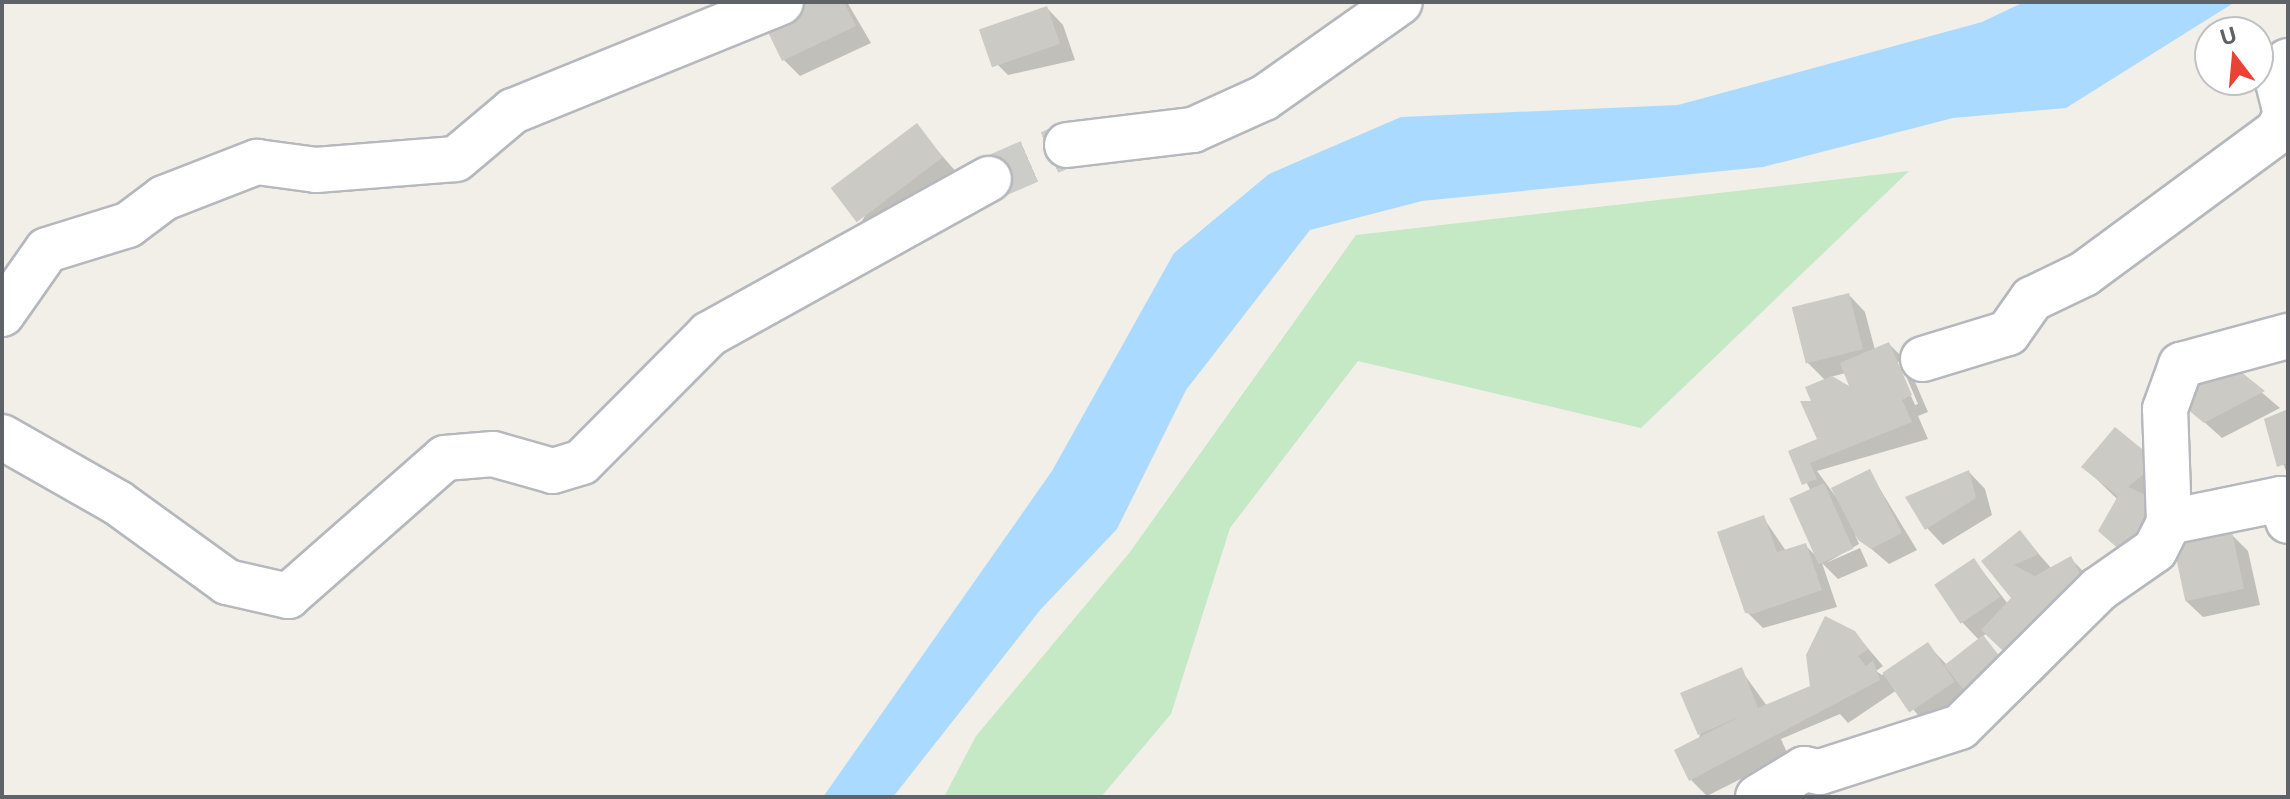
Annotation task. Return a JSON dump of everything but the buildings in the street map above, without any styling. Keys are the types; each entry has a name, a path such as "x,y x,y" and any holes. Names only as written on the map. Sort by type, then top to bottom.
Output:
{"street":[{"path":"2,314 47,250 128,225 178,192 257,162 316,170 456,159 513,111 781,2"},
{"path":"1067,145 1193,130 1264,98 1400,2"},
{"path":"1923,359 2008,333 2032,299 2084,274 2278,131 2286,114 2277,79 2288,61"},
{"path":"2,437 118,503 227,582 288,596 445,458 493,454 553,471 582,462 709,334 989,179"},
{"path":"1758,797 1804,769 1820,772 1960,727 2099,589 2155,550 2169,522 2165,409 2181,365 2288,336"},
{"path":"2169,522 2281,499 2288,521"}],"green space":[{"path":"1909,171 1641,428 1358,361 1230,528 1171,714 1101,797 944,797 976,736 1130,552 1356,235"}],"water":[{"path":"2024,2 2235,2 2213,16 2194,16 2194,28 2066,108 1953,118 1763,167 1422,201 1310,230 1186,390 1117,529 1041,609 893,797 823,797 1052,471 1174,253 1269,174 1401,117 1678,105 1982,22"}],"tunnel":[{"path":"989,179 1067,145"}]}
